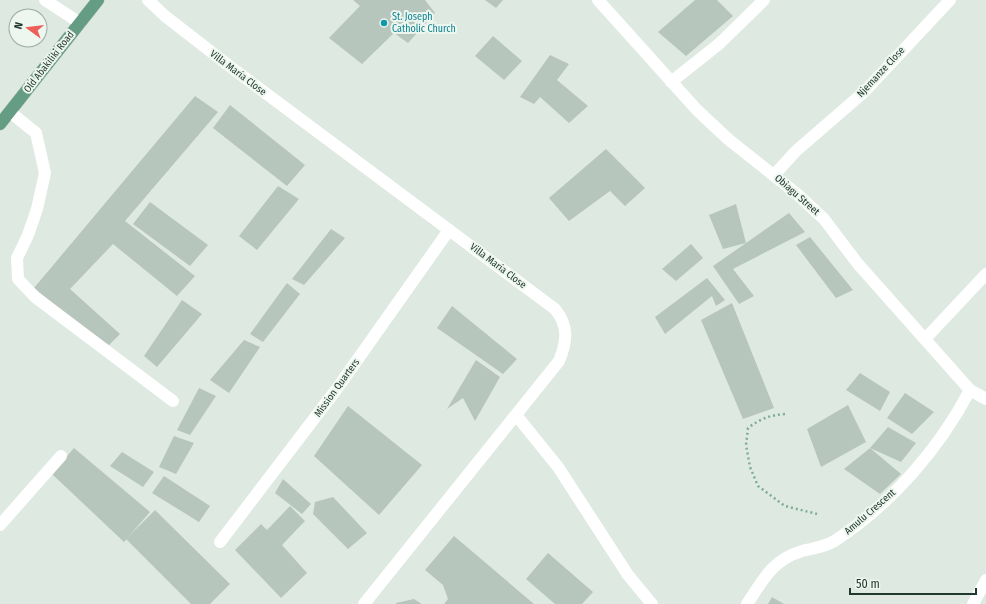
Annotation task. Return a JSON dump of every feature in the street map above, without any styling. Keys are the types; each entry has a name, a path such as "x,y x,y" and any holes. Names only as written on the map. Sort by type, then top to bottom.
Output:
{"main road":[{"name":"Old Abakiliki Road","path":"0,124 98,0"}],"street":[{"path":"45,0 80,23"},
{"name":"Villa Maria Close","path":"148,0 165,16 238,73 555,309 562,316 566,327 566,346 559,362 364,604"},
{"name":"Obiagu Street","path":"598,0 697,110 728,139 797,194 824,219 858,264 970,390 986,399"},
{"path":"671,82 719,44 764,0"},
{"name":"Njemanze Close","path":"774,175 796,151 864,92 950,0"},
{"path":"10,112 36,133 45,173 37,209 28,235 17,258 18,278 35,297 173,401"},
{"name":"Mission Quarters","path":"220,542 336,390 449,230"},
{"path":"926,339 986,274"},
{"name":"Amulu Crescent","path":"747,604 765,576 780,561 790,556 833,542 884,502 901,485 955,418 970,390"},
{"path":"516,415 558,467 628,575 652,604"},
{"path":"0,525 61,456"},
{"path":"973,604 986,580"}],"path":[{"path":"785,414 772,414 758,420 748,428 746,445 750,467 758,486 785,506 817,514"}],"building":[{"name":"St. Joseph Catholic Church","path":"353,0 425,0 435,13 408,43 394,33 362,64 329,38 360,6"},
{"path":"485,0 503,0 496,8"},
{"path":"695,0 717,0 733,16 686,56 658,32"},
{"path":"493,36 522,61 504,80 475,56"},
{"path":"550,55 569,64 557,80 588,106 569,123 540,97 534,104 520,97"},
{"path":"195,96 218,112 125,221 195,276 177,296 113,244 70,289 120,334 107,347 34,288"},
{"path":"230,105 305,165 287,186 213,128"},
{"path":"606,149 645,188 625,206 610,191 569,221 549,198"},
{"path":"278,186 299,199 257,250 239,236"},
{"path":"150,202 208,245 190,266 133,224"},
{"path":"736,204 746,243 723,249 709,215"},
{"path":"789,213 805,232 733,269 754,296 739,304 713,266"},
{"path":"331,229 345,238 304,285 292,279"},
{"path":"810,237 853,290 836,298 796,245"},
{"path":"691,244 703,258 676,281 662,269"},
{"path":"707,278 725,300 716,306 712,296 665,334 655,317"},
{"path":"287,283 300,294 263,342 250,334"},
{"path":"182,300 202,314 157,367 144,356"},
{"path":"732,303 774,408 743,419 701,320"},
{"path":"452,306 517,359 503,374 437,328"},
{"path":"244,340 260,347 229,393 210,380"},
{"path":"476,360 500,377 475,421 463,398 447,409"},
{"path":"860,373 890,392 880,411 846,390"},
{"path":"199,388 216,396 190,435 177,430"},
{"path":"905,393 934,412 912,434 887,418"},
{"path":"848,405 866,442 821,467 807,429"},
{"path":"348,406 422,465 379,515 314,456"},
{"path":"888,427 916,443 901,462 870,448"},
{"path":"174,436 194,443 176,474 159,467"},
{"path":"74,448 150,512 124,542 52,474"},
{"path":"870,448 901,474 880,494 844,469"},
{"path":"122,452 154,472 143,487 110,466"},
{"path":"164,476 210,506 199,522 152,493"},
{"path":"283,479 311,504 302,514 275,493"},
{"path":"333,497 367,533 348,549 313,514 315,502"},
{"path":"290,506 305,521 282,545 307,573 281,598 235,550 261,524 267,530"},
{"path":"155,510 230,584 210,604 191,604 126,539"},
{"path":"454,536 534,604 444,604 448,599 443,585 425,570"},
{"path":"548,553 593,592 582,604 555,604 526,579"},
{"path":"772,597 784,604 768,604"},
{"path":"414,599 422,604 396,604 396,603"}],"place":[{"name":"St. Joseph Catholic Church","path":"384,23"}]}
